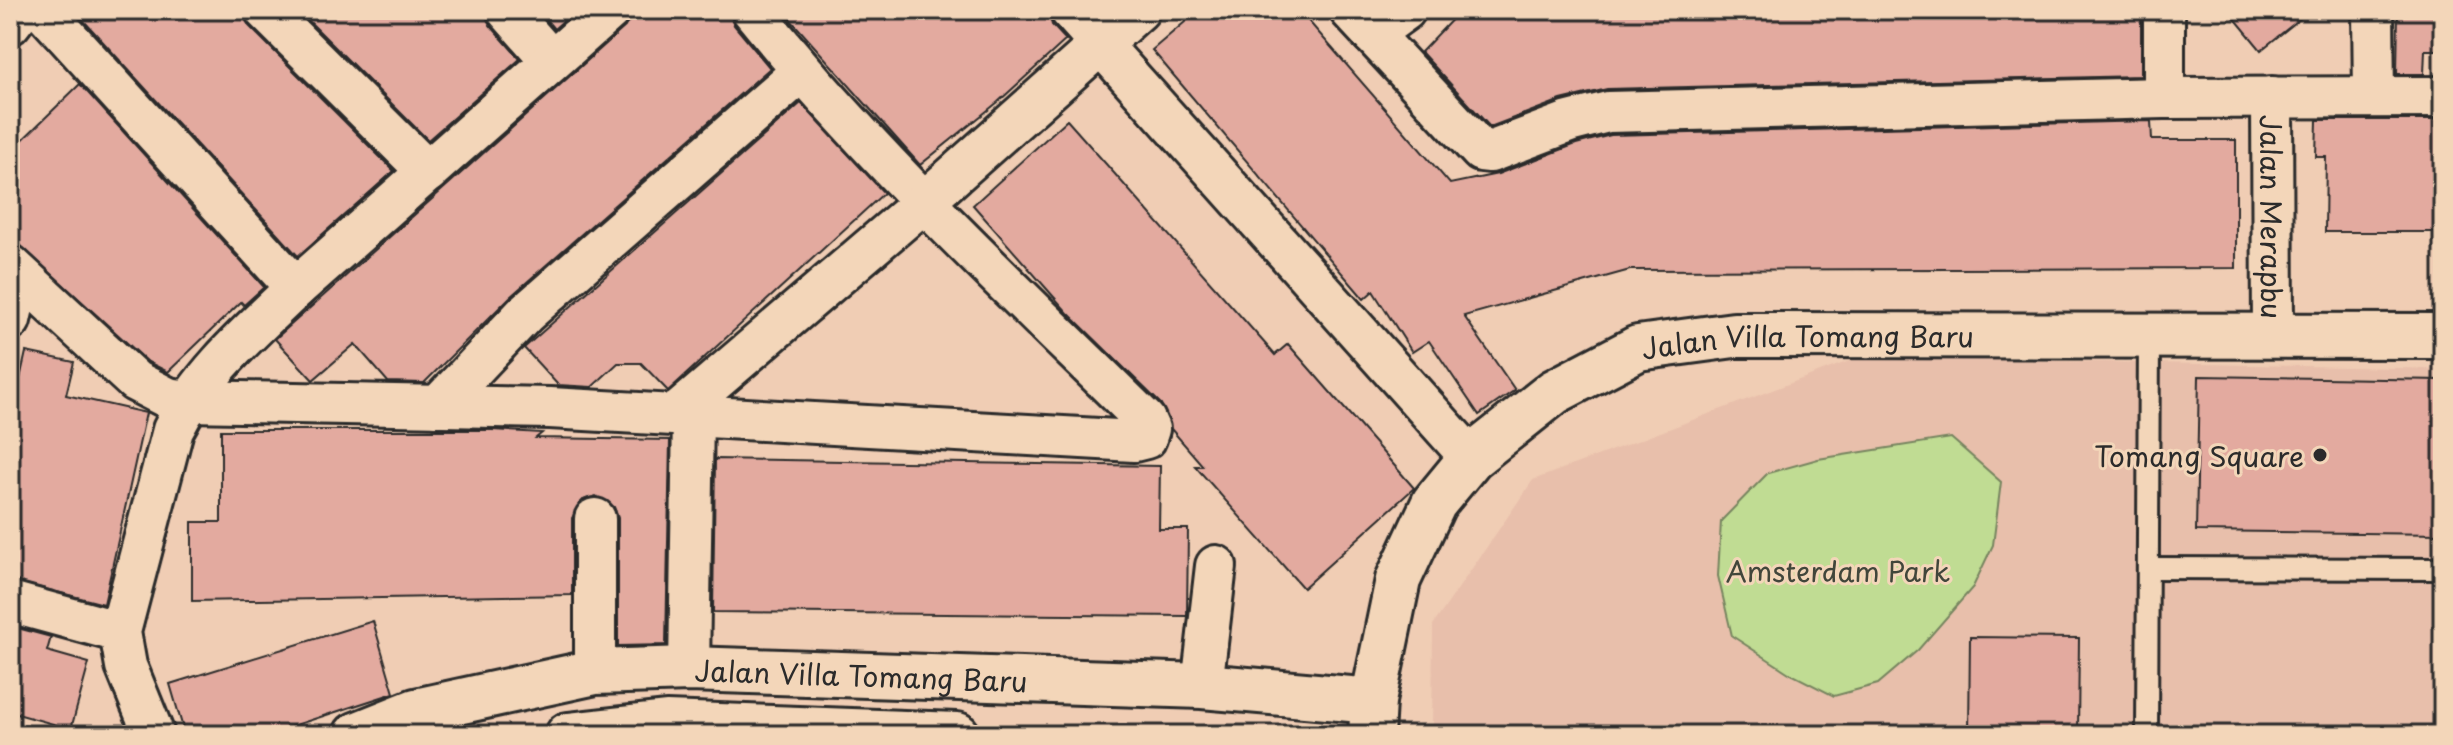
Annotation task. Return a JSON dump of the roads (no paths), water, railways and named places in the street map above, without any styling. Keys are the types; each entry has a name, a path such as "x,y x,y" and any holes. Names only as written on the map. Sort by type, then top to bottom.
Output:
{"street":[{"path":"10,24 21,10"},
{"path":"43,10 296,288"},
{"path":"265,10 428,172"},
{"path":"507,10 551,60"},
{"path":"154,735 126,666 120,632 173,430 188,401 247,334 296,288 610,10"},
{"path":"15,271 135,381 168,398 188,401 684,415 1134,441 1146,438 1149,429 1145,420 924,202 801,72 752,10"},
{"path":"1070,10 1471,458"},
{"path":"689,669 684,415 1139,10"},
{"path":"1405,10 1361,22 1481,151 1490,152 1569,122 1608,112 2164,98 2443,97"},
{"path":"2164,10 2164,98"},
{"path":"2373,10 2374,97"},
{"path":"438,406 525,314 801,72"},
{"name":"Jalan Merapbu","path":"2272,97 2273,336"},
{"path":"10,320 15,271"},
{"name":"Jalan Villa Tomang Baru","path":"356,735 416,711 595,672 689,669 1202,686 1372,718 1398,580 1434,503 1471,458 1554,392 1638,348 1734,335 2443,336"},
{"path":"595,519 595,672"},
{"path":"1202,686 1216,566"},
{"path":"10,602 120,632"},
{"name":"Jalan Villa Tomang Baru","path":"568,735 666,724 957,735"}],"lane":[{"path":"2147,735 2149,336"},
{"path":"2148,568 2443,569"}],"place":[{"name":"Tomang Square","path":"2320,455"}],"park label":[{"name":"Amsterdam Park","path":"1838,570"}]}
